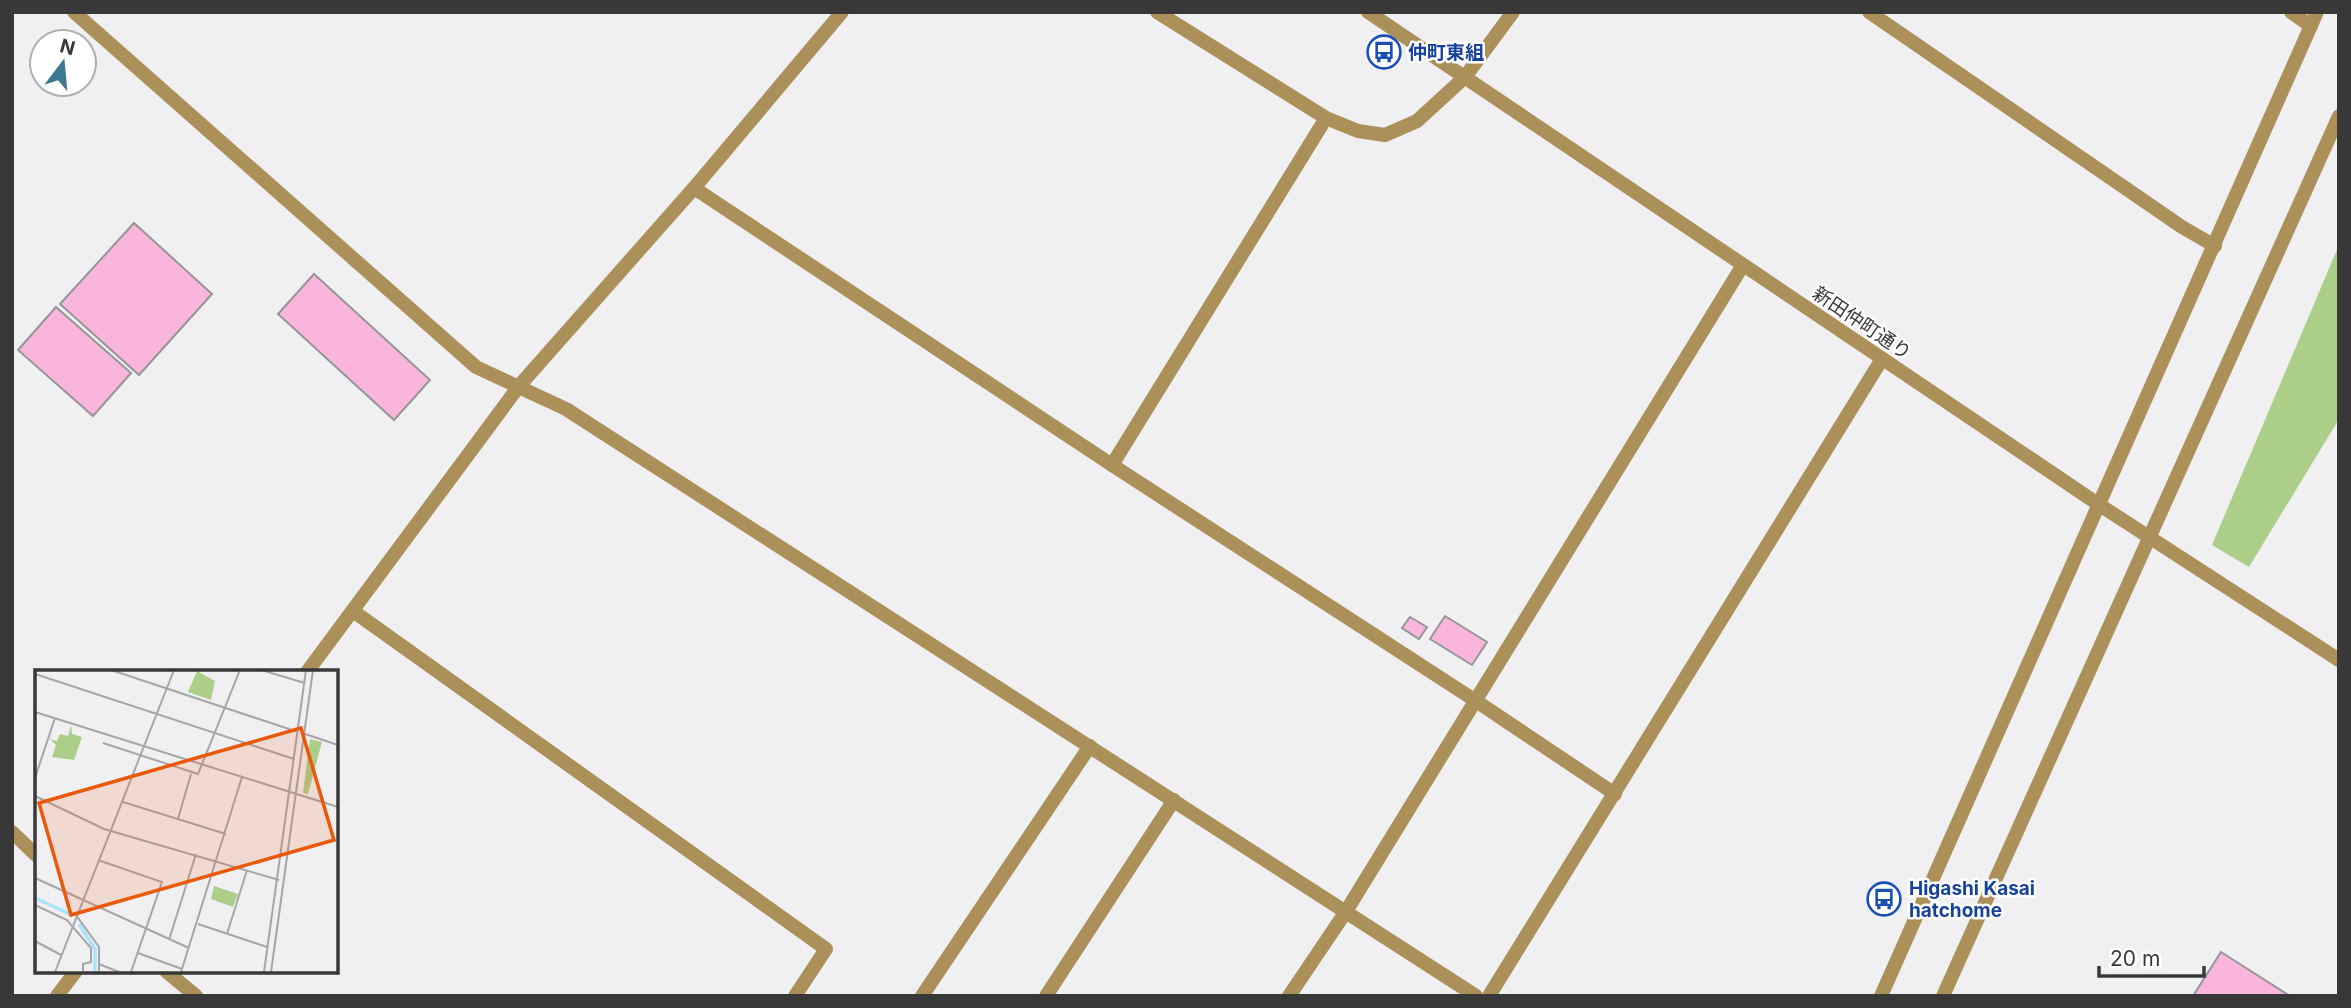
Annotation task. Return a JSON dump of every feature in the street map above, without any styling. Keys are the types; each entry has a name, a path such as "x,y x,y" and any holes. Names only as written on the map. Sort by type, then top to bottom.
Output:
{"street":[{"path":"74,12 475,367 566,409 1476,996"},
{"path":"309,670 519,386 694,188 842,12"},
{"path":"1157,12 1326,118 1358,131 1385,135 1416,121 1465,77 1513,12"},
{"name":"新田仲町通り","path":"1368,12 2098,504 2339,660"},
{"path":"1869,12 2182,227 2215,246"},
{"path":"1881,996 2314,19 2291,12"},
{"path":"1943,996 2339,116"},
{"path":"1112,466 1326,118"},
{"path":"694,188 1112,466 1615,794"},
{"path":"1289,996 1345,913 1742,265"},
{"path":"1489,996 1882,359"},
{"path":"353,611 826,949 795,996"},
{"path":"922,996 1090,746"},
{"path":"1046,996 1174,800"},
{"path":"12,832 35,854"},
{"path":"57,996 74,973"},
{"path":"168,973 197,996"}],"green space":[{"path":"2339,245 2339,419 2249,567 2212,545"}],"building":[{"path":"134,223 212,294 139,375 60,304"},
{"path":"314,274 430,380 394,420 278,314"},
{"path":"56,307 131,373 93,416 18,350"},
{"path":"1445,616 1487,642 1472,665 1430,639"},
{"path":"1410,617 1427,627 1419,639 1402,628"},
{"path":"2221,952 2290,996 2193,996"}],"place":[{"name":"仲町東組","path":"1384,52"},
{"name":"Higashi Kasai hatchome","path":"1884,899"}]}
